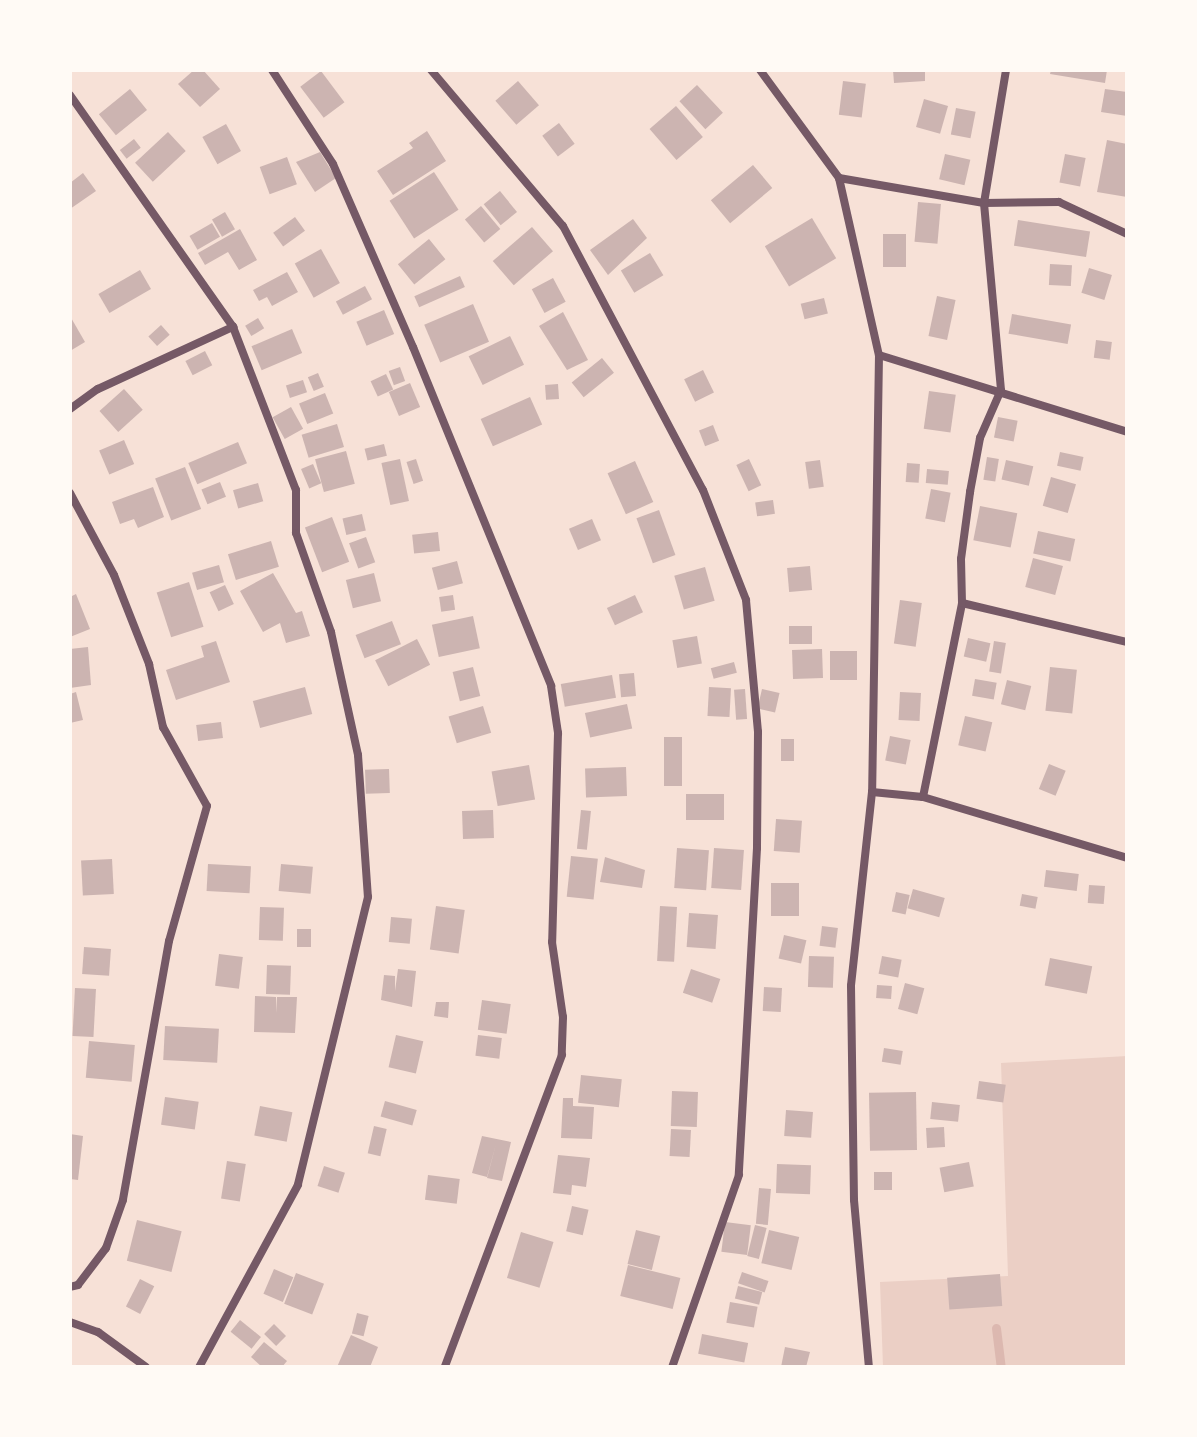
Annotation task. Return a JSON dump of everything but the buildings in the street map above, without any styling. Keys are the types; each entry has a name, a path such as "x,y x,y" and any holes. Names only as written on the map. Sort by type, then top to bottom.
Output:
{"street":[{"path":"272,70 333,164 413,347 541,662 558,733 552,942 563,1017 562,1055 445,1367"},
{"path":"431,70 563,226 703,490 746,600 757,718 757,848 739,1175 672,1367"},
{"path":"760,70 839,178 879,355 872,792 851,986 854,1200 869,1367"},
{"path":"923,797 962,603 961,559 980,438 1001,390 984,203 1006,70"},
{"path":"70,95 233,327 296,490 296,533 331,632 358,755 368,897 298,1185 258,1268 210,1340 199,1367"},
{"path":"839,178 984,203 1059,202 1127,234"},
{"path":"70,409 98,389 233,327"},
{"path":"879,355 1001,390 1127,432"},
{"path":"70,493 114,575 149,664 163,727 201,790 207,806 169,941 123,1200 106,1248 78,1285 70,1287"},
{"path":"962,603 1127,642"},
{"path":"872,792 923,797 1127,858"},
{"path":"70,1322 98,1332 146,1367"}],"shaded area":[{"path":"1127,1056 1127,1367 883,1367 880,1282 1008,1276 1001,1063"}],"waterway":[{"path":"996,1328 1001,1367"}]}
